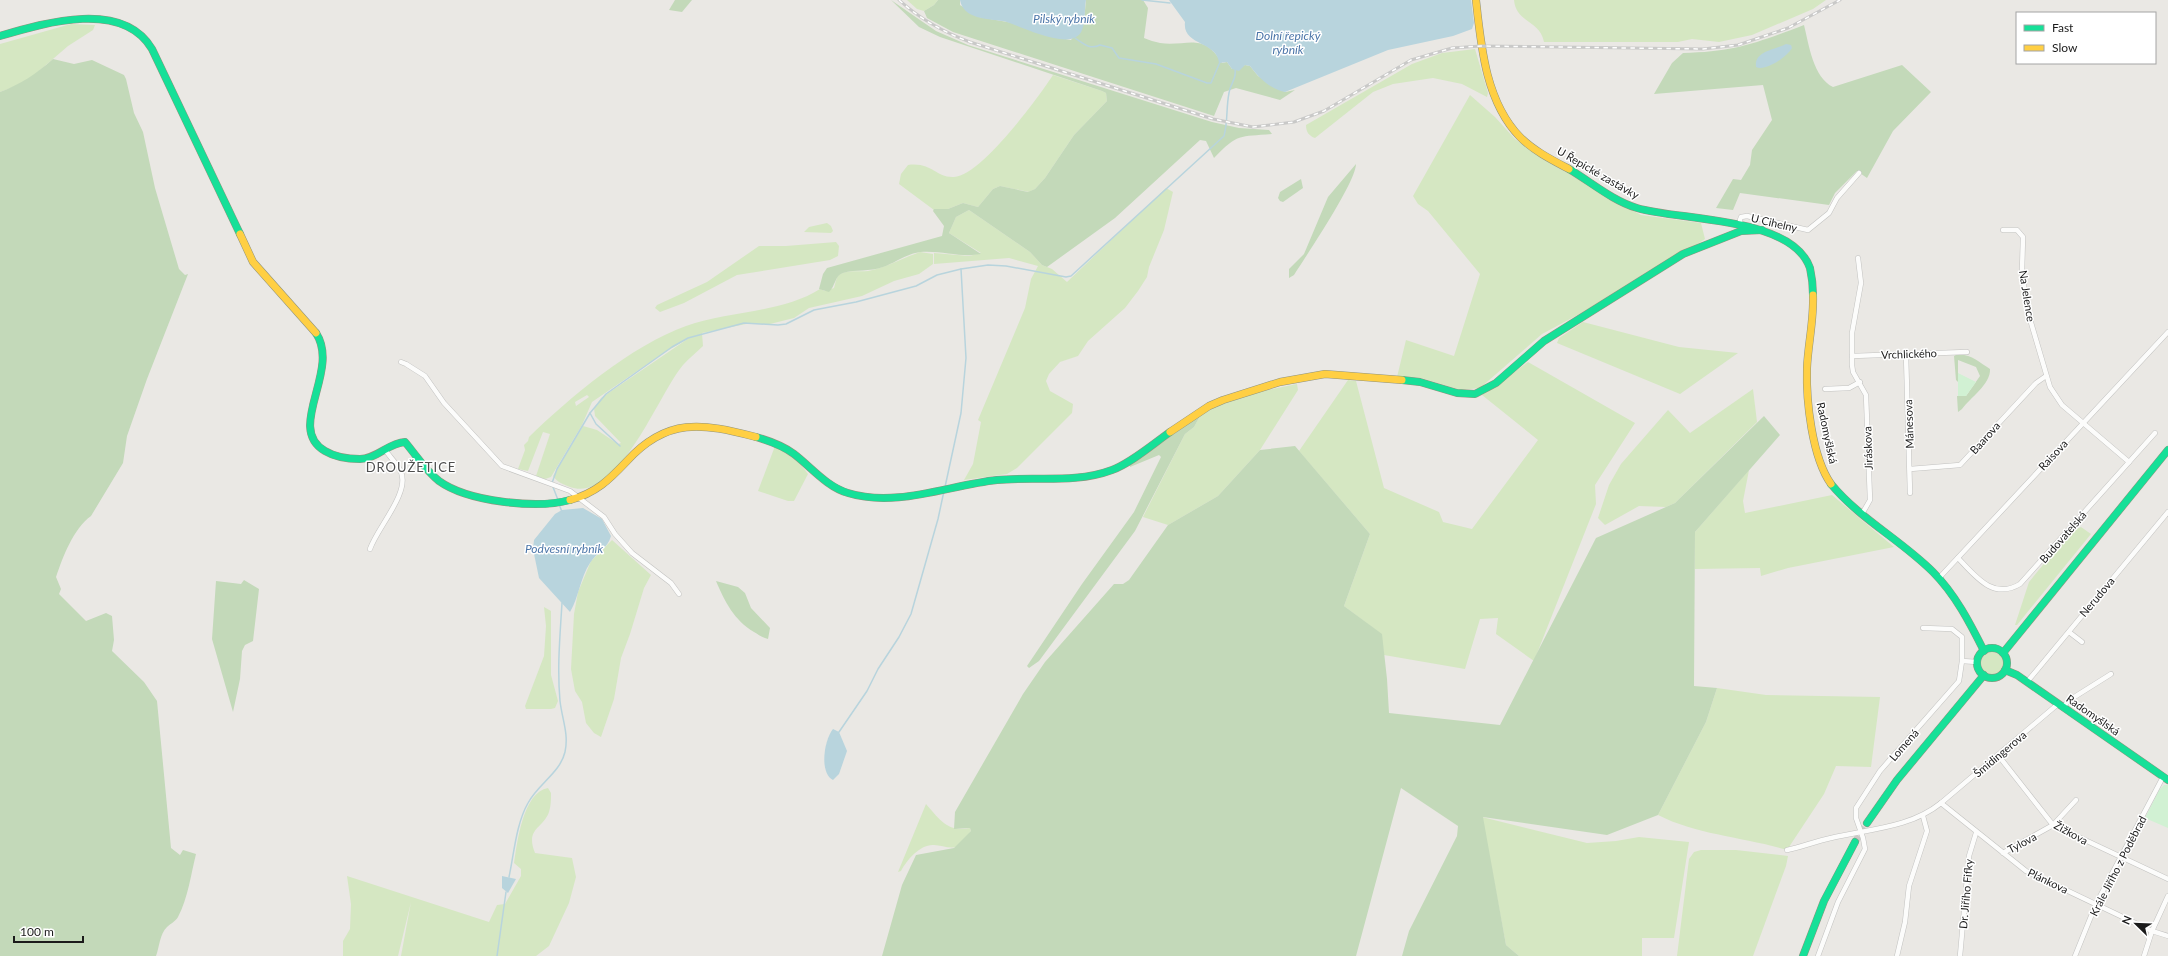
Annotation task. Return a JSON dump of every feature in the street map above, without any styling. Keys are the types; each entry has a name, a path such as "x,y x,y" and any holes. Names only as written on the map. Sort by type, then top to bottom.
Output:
{"street":[{"name":"U Řepické zastávky","path":"1476,0 1481,46 1492,84 1504,117 1522,139 1589,181 1636,208 1740,228"},
{"path":"0,36 54,20 74,17 112,16 129,22 139,29 149,42 161,72 254,262 318,334 323,348 324,364 308,428 314,444 323,450 352,459 365,459 376,457 385,449 398,442 405,442 431,474 443,483 484,497 542,504 571,502 581,499 600,488 633,453 653,437 680,427 699,428 768,440 785,447 837,488 858,497 884,498 995,480 1089,477 1114,469 1208,406 1225,398 1258,387 1311,376 1325,374 1420,382 1457,393 1475,394 1496,383 1550,337 1683,254 1740,228"},
{"name":"U Cihelny","path":"1740,228 1742,217 1747,216 1808,230 1829,213 1837,198 1859,173"},
{"name":"Radomyšlská","path":"1740,228 1762,230 1798,251 1811,268 1814,284 1806,357 1807,383 1816,441 1824,471 1831,486 1862,514 1912,553 1939,578 1984,651"},
{"name":"Na Jelence","path":"2003,230 2017,230 2023,237 2022,271 2027,309 2046,376 2058,399 2082,424 2129,462"},
{"name":"Jiráskova","path":"1858,258 1861,283 1852,333 1852,369 1866,395 1870,500 1862,514"},
{"name":"Raisova","path":"1939,578 2168,332"},
{"name":"Vrchlického","path":"1852,356 1966,352"},
{"name":"Mánesova","path":"1906,355 1910,492"},
{"path":"401,362 425,376 444,403 502,466 570,491 604,517 615,534 632,553 670,582 679,594"},
{"name":"Baarova","path":"1910,469 1960,465 2036,383 2046,376"},
{"path":"1825,389 1849,388 1860,382"},
{"name":"Budovatelská","path":"1958,558 1988,586 2002,590 2014,588 2024,581 2155,433"},
{"path":"370,549 401,494 404,480 401,470 385,449"},
{"path":"2003,653 2168,450"},
{"name":"Nerudova","path":"2027,682 2168,512"},
{"name":"Lomená","path":"1860,832 1854,812 1861,798 1880,771 1957,684 1961,674 1962,640 1960,634 1952,629 1923,628"},
{"path":"2069,632 2082,642"},
{"path":"1996,649 2003,653 2007,663 2005,670 1995,677 1984,675 1979,669 1977,662 1979,656 1984,651 1996,649"},
{"path":"1962,661 1977,662"},
{"name":"Radomyšlská","path":"2005,670 2027,682 2166,778"},
{"name":"Šmidingerova","path":"1787,850 1816,841 1908,822 1923,816 1942,803 1998,755 2060,706 2111,674"},
{"path":"1867,823 1897,780 1984,675"},
{"name":"Žižkova","path":"1998,755 2053,825 2121,859 2168,880"},
{"name":"Krále Jiřího z Poděbrad","path":"2075,956 2096,904 2166,778"},
{"name":"Tylova","path":"2003,853 2053,825 2076,800"},
{"name":"Plánkova","path":"1942,803 1976,833 2030,874 2152,931 2168,936"},
{"path":"1897,956 1905,922 1908,886 1927,831 1923,816"},
{"path":"1818,956 1838,902 1865,849 1860,832"},
{"name":"Dr. Jiřího Fifky","path":"1960,956 1969,856 1976,833"},
{"path":"1803,956 1824,901 1854,842"},
{"path":"2144,956 2152,931 2168,896"}],"green space":[{"path":"675,0 692,0 682,12 669,10"},
{"path":"891,0 936,31 968,45 1212,122 1239,128 1269,130 1272,134 1245,136 1234,140 1214,158 1206,141 1200,140 1115,218 1047,267 1042,265 1030,252 969,210 956,217 949,233 981,254 966,255 936,252 915,253 878,269 852,271 840,274 829,292 819,289 823,274 827,268 942,236 944,226 933,211 934,209 948,209 963,203 978,207 993,189 1000,186 1028,192 1035,189 1045,178 1074,135 1107,101 1106,93 1102,91 940,37 919,27"},
{"path":"907,0 938,0 934,5 924,11 917,9"},
{"path":"938,0 960,0 960,5 979,17 1013,23 1044,35 1071,40 1084,21 1086,0 1143,0 1148,8 1144,38 1160,43 1170,44 1194,42 1201,44 1208,47 1215,53 1222,63 1227,62 1232,69 1245,65 1250,66 1258,76 1285,92 1295,90 1280,100 1236,88 1224,92 1214,116 953,32 927,18 924,11 934,5"},
{"path":"1514,0 1826,0 1813,9 1752,35 1719,42 1692,39 1678,42 1544,42 1538,29 1523,18 1519,13"},
{"path":"71,24 95,25 93,30 68,46 32,77 16,86 0,92 0,44"},
{"path":"1804,25 1810,51 1816,68 1826,82 1833,87 1902,65 1931,92 1893,131 1867,178 1857,171 1835,193 1829,205 1740,193 1733,210 1716,208 1733,179 1741,180 1750,165 1752,150 1772,120 1763,85 1654,94 1672,63 1683,53 1717,51 1759,42"},
{"path":"1475,49 1488,93 1487,97 1462,84 1433,78 1393,84 1373,92 1315,138 1307,132 1306,125 1412,64 1442,53"},
{"path":"53,59 74,64 92,60 124,75 134,113 143,132 155,188 179,269 185,275 188,274 147,379 127,436 123,463 91,516 79,528 69,544 56,577 61,589 59,594 86,621 106,613 112,616 114,640 112,651 144,682 157,701 171,848 180,855 183,850 196,854 187,894 181,910 177,919 167,927 163,933 156,956 0,956 0,92 15,86 28,78"},
{"path":"1053,75 1102,91 1106,93 1107,101 1074,135 1045,178 1035,189 1029,192 1000,186 993,189 978,207 963,203 948,209 934,210 899,184 901,174 908,165 923,166 942,175 954,177 965,173 979,164 1008,134"},
{"path":"1470,95 1495,117 1515,139 1534,153 1641,215 1701,223 1705,239 1683,254 1650,270 1583,312 1542,334 1480,388 1461,390 1421,378 1397,377 1406,340 1454,356 1480,274 1428,211 1418,204 1413,196"},
{"path":"1356,164 1354,173 1340,202 1294,275 1289,278 1289,269 1304,254 1328,197"},
{"path":"1301,179 1303,188 1283,202 1280,201 1278,198 1280,192"},
{"path":"1166,188 1173,192 1164,230 1149,267 1147,277 1125,308 1088,341 1078,356 1060,362 1049,374 1046,381 1050,391 1073,404 1072,413 1017,468 1007,474 964,480 973,464 981,422 978,420 1025,308 1031,279 1038,266 1009,258 934,264 934,253 969,256 981,253 949,233 956,217 969,210 1030,252 1042,265 1052,269 1067,282"},
{"path":"827,223 831,226 833,231 831,233 804,232 809,227"},
{"path":"836,242 839,246 838,256 830,260 737,275 684,303 660,312 655,308 657,305 707,282 759,246 786,246"},
{"path":"920,252 933,254 933,264 919,274 894,281 862,296 809,308 794,318 770,324 746,324 702,333 703,346 683,365 673,379 636,443 621,463 605,479 588,488 570,487 559,482 553,476 583,426 597,430 618,444 621,443 595,416 594,408 601,398 689,338 662,354 592,402 582,425 551,477 545,479 536,476 550,434 543,432 528,471 518,469 525,450 524,445 528,441 529,437 563,406 602,374 644,346 665,335 702,321 789,303 820,289 825,291 834,288 839,275 841,274 874,270","holes":["587,395 589,397 576,406 575,402"]},
{"path":"1583,322 1679,347 1738,353 1680,394 1557,343 1559,338"},
{"path":"1966,355 1990,369 1984,385 1958,412 1957,396 1966,396 1980,376 1976,367 1958,360 1958,382 1956,380 1954,356"},
{"path":"1528,362 1635,423 1595,485 1596,504 1534,661 1496,634 1498,618 1480,619 1465,669 1384,655 1381,634 1344,606 1370,534 1299,451 1348,380 1356,381 1384,488 1439,512 1443,522 1472,529 1538,440 1482,395"},
{"path":"1958,373 1976,382 1966,396 1958,396"},
{"path":"1297,384 1298,390 1260,450 1218,496 1168,525 1143,517 1185,434 1194,427 1200,416 1218,405 1262,391"},
{"path":"1753,389 1757,422 1675,503 1666,507 1639,506 1605,525 1598,518 1609,485 1621,464 1668,410 1690,433"},
{"path":"1200,416 1194,427 1185,434 1135,531 1039,661 1029,668 1027,666 1082,584 1134,512 1161,457 1159,455 1130,467 1130,464"},
{"path":"1764,416 1780,435 1695,532 1694,686 1717,688 1706,722 1658,815 1607,835 1483,817 1506,945 1519,956 1402,956 1409,931 1457,836 1458,826 1401,788 1356,956 882,956 902,885 916,855 954,848 971,831 970,828 954,829 955,812 1023,694 1045,662 1114,584 1123,584 1129,580 1168,525 1218,496 1260,450 1295,446 1370,534 1344,606 1382,634 1389,713 1500,725 1596,538 1675,503"},
{"path":"775,446 793,458 808,474 794,501 788,501 758,491"},
{"path":"1749,470 1743,501 1745,513 1832,495 1894,547 1788,568 1761,576 1760,568 1695,569 1695,532"},
{"path":"2081,527 2091,534 2017,625 2015,625 2029,582 2070,532"},
{"path":"612,540 651,575 644,588 621,658 614,699 601,737 594,733 586,723 582,702 575,691 571,669 574,614 578,592 591,561"},
{"path":"244,580 259,589 253,641 245,645 242,651 240,679 233,712 212,639 216,581 241,584"},
{"path":"716,581 738,587 745,593 751,608 770,628 768,639 741,622 731,610"},
{"path":"544,607 551,611 551,675 558,701 555,708 551,709 526,709 525,706 544,656 546,626"},
{"path":"1992,652 2000,655 2003,663 2000,671 1992,674 1984,671 1981,663 1984,655"},
{"path":"1717,688 1766,695 1880,697 1871,767 1836,766 1824,794 1787,850 1689,827 1658,815 1706,722"},
{"path":"2164,785 2168,785 2168,828 2145,818 2159,790"},
{"path":"548,788 551,793 549,812 533,834 532,845 535,853 572,858 576,877 569,903 549,946 536,956 401,956 411,902 398,956 343,956 343,941 350,929 351,904 347,876 489,922 497,905 505,904 521,876 521,869 514,863 519,832 527,808 539,792"},
{"path":"926,804 940,820 950,827 962,829 970,828 971,831 956,847 951,848 929,845 924,847 914,854 901,871 898,872"},
{"path":"1482,817 1587,843 1616,841 1639,837 1689,842 1674,938 1642,938 1642,956 1519,956 1506,945"},
{"path":"1701,850 1736,850 1788,856 1786,866 1753,956 1677,956 1689,859 1694,852"}],"water":[{"name":"Pilský rybník","path":"960,0 1086,0 1084,23 1082,30 1077,37 1058,39 1003,21 977,17 966,11"},
{"name":"Dolní řepický rybník","path":"1169,0 1471,0 1474,23 1472,29 1453,36 1388,50 1285,92 1274,88 1265,82 1250,66 1245,65 1239,71 1232,69 1227,62 1219,63 1217,56 1212,51 1194,40 1189,35 1186,30 1185,22"},
{"path":"1786,44 1791,45 1792,48 1776,63 1760,68 1756,67 1756,62 1762,54"},
{"name":"Podvesní rybník","path":"583,508 602,519 611,536 605,547 593,559 587,569 570,612 539,578 533,549 534,540 555,514 562,510"},
{"path":"833,729 839,732 847,751 839,774 833,780 826,771 824,756 827,741"},
{"path":"502,876 516,879 508,893 502,888"}],"waterway":[{"path":"1142,0 1170,3"},
{"path":"1075,38 1090,47 1100,45 1112,48 1119,58 1156,64 1207,83 1211,83 1220,62"},
{"path":"552,483 557,469 590,413 606,394 672,347 688,338 744,323 786,324 814,310 856,302 916,286 937,275 961,269 988,265 1006,266 1066,277 1071,276 1224,136 1229,93 1235,76 1235,70"},
{"path":"945,487 961,413 966,358 961,269"},
{"path":"590,413 596,424 620,446"},
{"path":"553,487 558,500"},
{"path":"839,732 867,691 878,669 899,637 911,614 938,519 944,491"},
{"path":"559,504 562,512"},
{"path":"509,877 518,830 524,811 532,796 559,766 565,752 566,733 560,701 559,676 562,603"},
{"path":"497,956 506,892"}],"tunnel":[{"path":"1855,842 1867,823"}],"railway":[{"path":"899,0 932,24 950,34 970,42 1213,119 1253,127 1294,122 1324,111 1411,60 1452,48 1481,46 1703,49 1738,45 1788,28 1840,0"}],"traffic: fast":[{"path":"0,36 40,25 83,19 104,20 123,24 139,34 152,49 240,234"},
{"path":"1569,169 1619,201 1637,208 1733,223 1759,230 1781,239 1799,251 1810,268 1813,295"},
{"path":"1402,380 1420,382 1457,393 1475,394 1496,383 1544,341 1683,254 1741,231 1762,230"},
{"path":"316,333 322,348 322,364 311,414 310,428 314,441 325,451 333,455 351,459 360,459 372,456 393,445 405,442 434,477 452,488 467,494 503,502 540,504 570,500"},
{"path":"756,437 785,448 826,481 840,490 866,497 885,498 904,497 997,480 1055,479 1084,477 1098,474 1112,470 1127,463 1170,432"},
{"path":"2003,653 2168,450"},
{"path":"1831,484 1842,497 1921,560 1933,572 1962,609 1984,651"},
{"path":"1992,648 1998,649 2006,657 2007,663 2006,669 1998,677 1992,678 1986,677 1978,669 1977,663 1978,657 1986,649 1992,648"},
{"path":"2005,670 2017,675 2168,780"},
{"path":"1867,823 1897,780 1984,675"},
{"path":"1803,956 1824,901 1855,842"}],"traffic: slow":[{"path":"1476,0 1483,55 1492,91 1499,107 1509,123 1525,142 1543,155 1569,169"},
{"path":"240,234 253,262 316,333"},
{"path":"1813,295 1813,314 1807,368 1809,412 1819,459 1824,473 1831,484"},
{"path":"1170,432 1209,406 1223,400 1280,382 1325,374 1402,380"},
{"path":"570,500 595,490 642,447 656,437 671,430 686,427 702,427 737,432 756,437"}],"district":[{"name":"DROUŽETICE","path":"411,467"}]}
